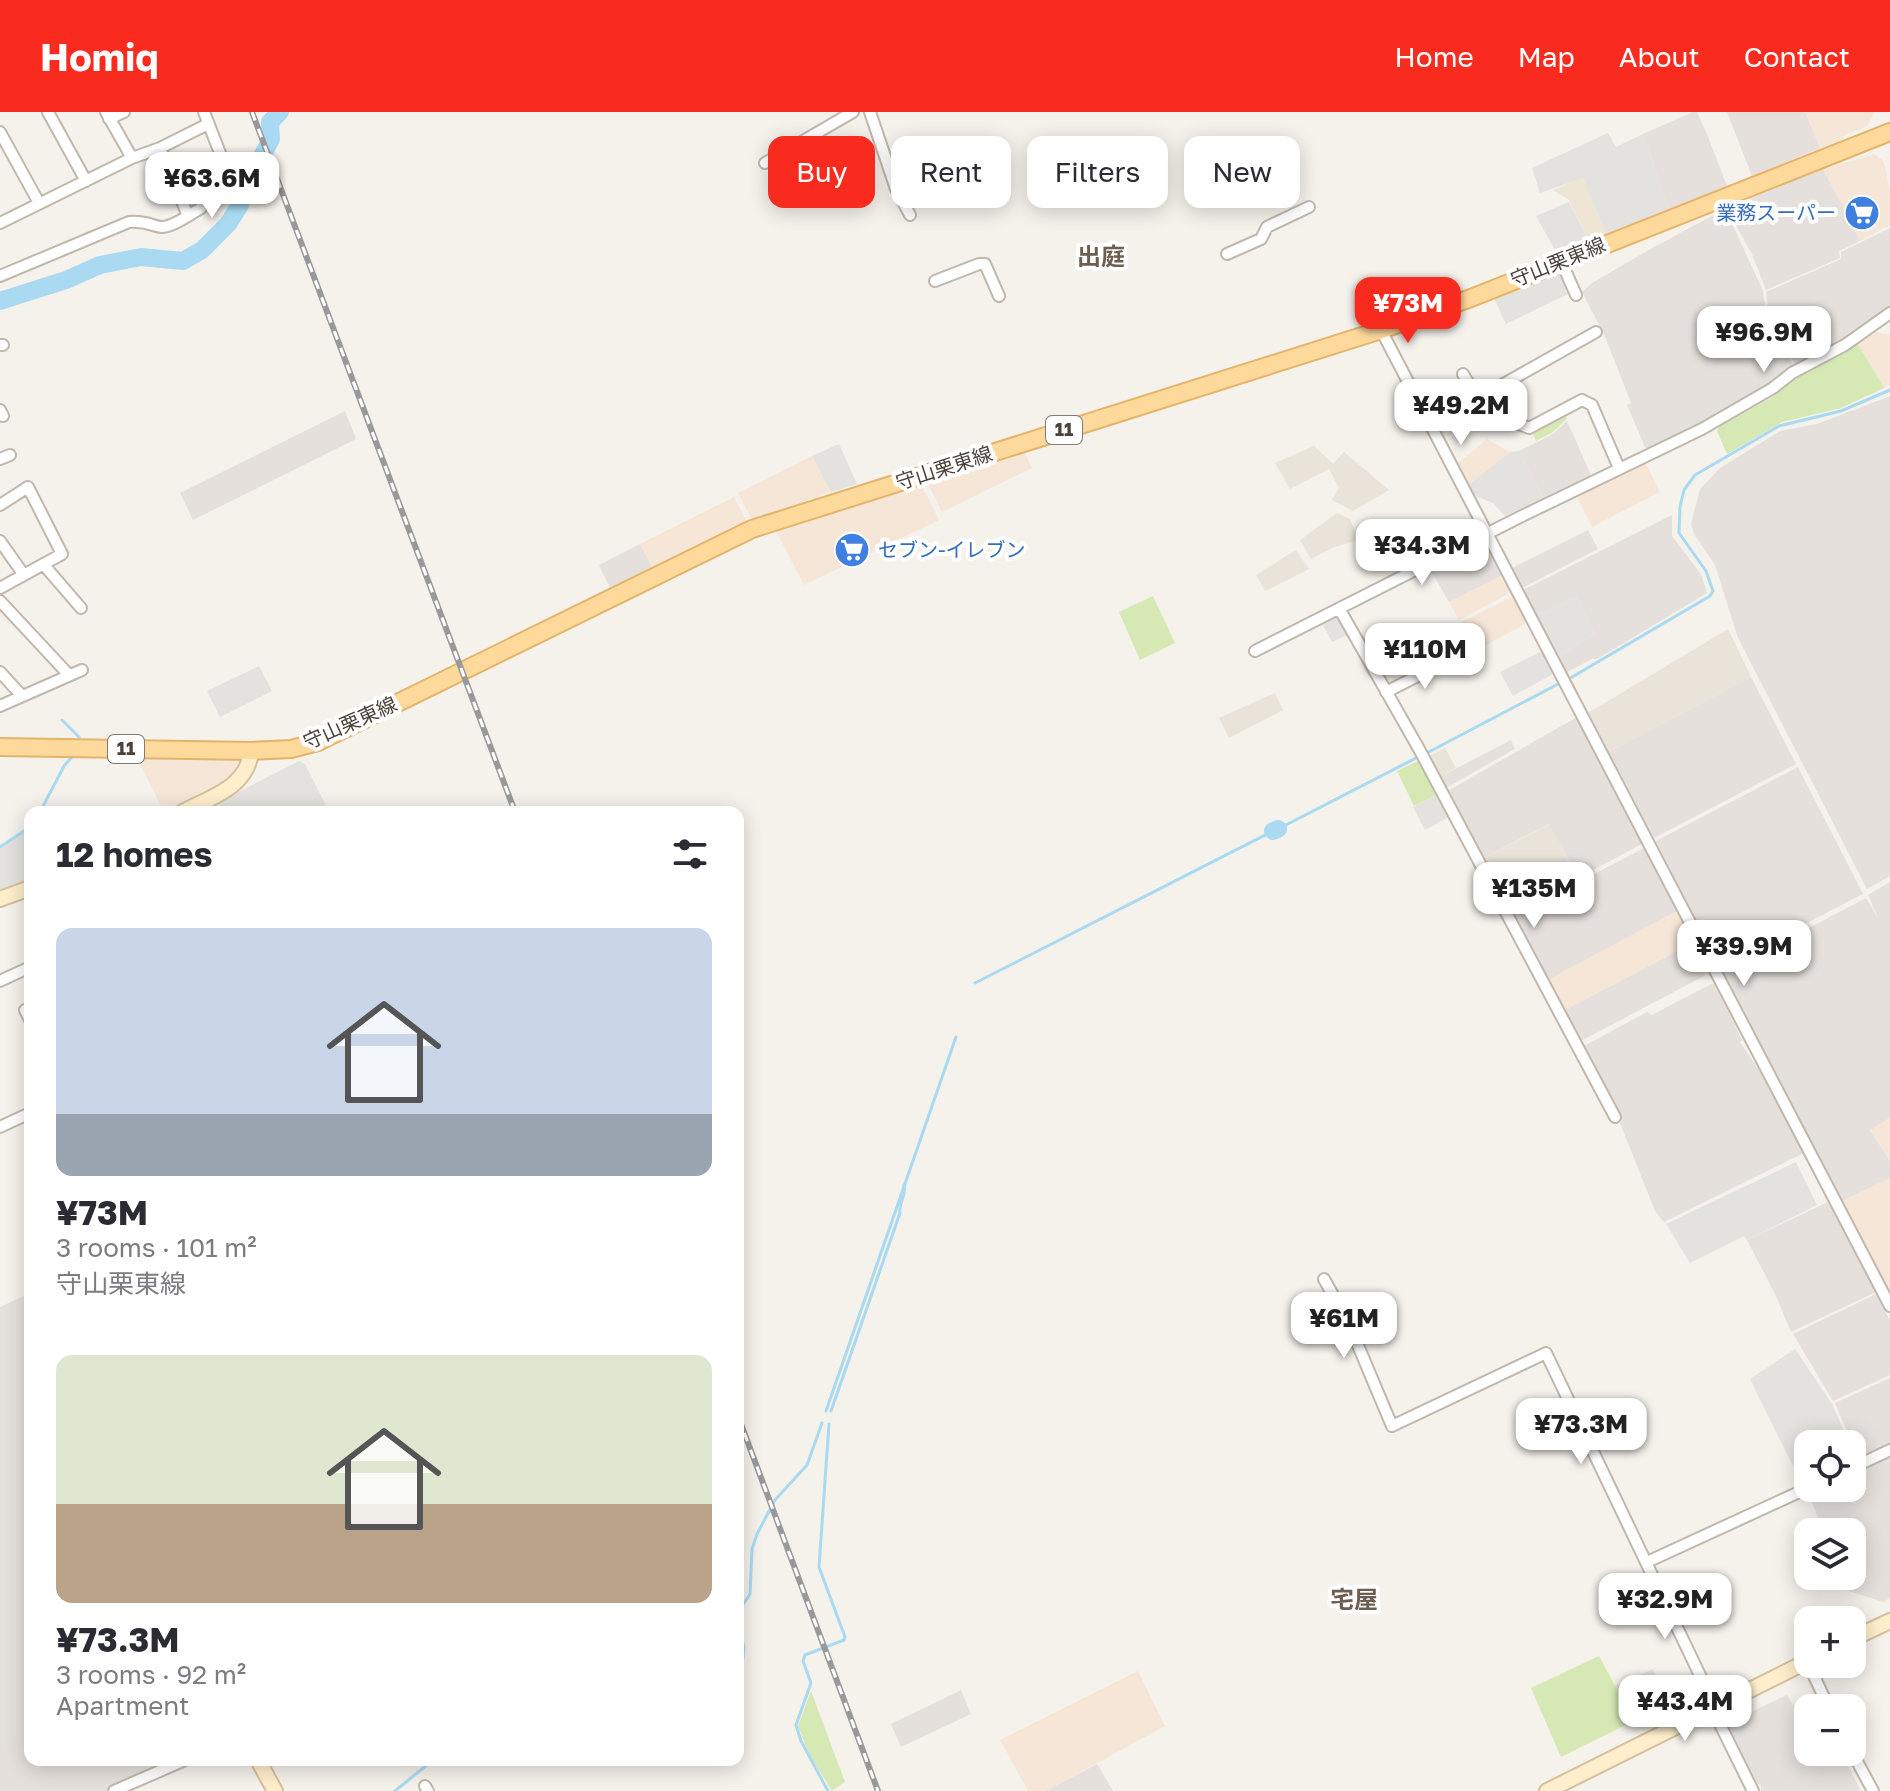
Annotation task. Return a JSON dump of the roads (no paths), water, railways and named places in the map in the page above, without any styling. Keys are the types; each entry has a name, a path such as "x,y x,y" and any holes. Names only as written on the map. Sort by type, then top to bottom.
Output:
{"main road":[{"name":"守山栗東線","path":"0,747 251,751 291,749 318,742 752,529 1381,330 1471,298 1890,132"},
{"path":"194,806 237,783 250,765 251,751"},
{"path":"0,899 24,890"},
{"path":"1866,1632 1890,1621"},
{"path":"1547,1791 1794,1667"},
{"path":"261,1766 275,1791"}],"street":[{"path":"48,112 86,181"},
{"path":"124,112 108,115 132,158"},
{"path":"0,276 129,222 162,229 201,208 220,162 220,153 204,112"},
{"path":"765,163 853,112"},
{"path":"870,112 896,189 910,215"},
{"path":"0,223 208,124"},
{"path":"0,132 39,203"},
{"path":"160,148 188,216"},
{"path":"1227,254 1261,239 1267,227 1309,207"},
{"path":"1561,261 1576,295"},
{"path":"935,281 985,264 999,296"},
{"path":"1255,651 1702,429 1750,403 1792,373 1845,345 1890,313"},
{"path":"1381,330 1890,1306"},
{"path":"1463,374 1473,391 1484,395 1596,332"},
{"path":"1498,388 1519,424 1529,428 1582,400 1592,405 1619,468"},
{"path":"0,505 28,487 62,554 1,587"},
{"path":"0,541 24,575"},
{"path":"43,564 81,608"},
{"path":"0,601 69,675"},
{"path":"1340,610 1422,755 1615,1117"},
{"path":"1386,692 1449,660"},
{"path":"0,706 82,670"},
{"path":"0,672 22,696"},
{"path":"0,981 24,970"},
{"path":"0,1127 24,1116"},
{"path":"1324,1279 1349,1324 1392,1426 1546,1353 1753,1791"},
{"path":"1866,1461 1890,1450"},
{"path":"1647,1562 1794,1494"},
{"path":"114,1791 171,1766"},
{"path":"1860,1766 1873,1791"}],"waterway":[{"path":"0,301 66,280 100,265 141,257 183,261 202,250 228,224 240,205 243,192 271,139 270,122 280,112"},
{"path":"1567,680 1710,596 1713,591 1706,571 1679,533 1684,490 1695,475 1779,426 1841,411 1890,390"},
{"path":"1425,754 1560,683"},
{"path":"62,720 79,737"},
{"path":"43,806 72,757"},
{"path":"1278,829 1418,757"},
{"path":"1273,831 1278,829"},
{"path":"0,847 24,831"},
{"path":"975,983 1273,831"},
{"path":"826,1411 956,1037"},
{"path":"831,1411 900,1213 904,1185"},
{"path":"744,1603 750,1594 752,1549 757,1534 775,1500 807,1465 822,1423"},
{"path":"828,1791 801,1741 796,1725 811,1683 803,1661 805,1655 845,1637 819,1567 829,1424"},
{"path":"395,1791 426,1766"}],"railway":[{"path":"252,112 513,806"},
{"path":"744,1432 878,1791"}],"place":[{"name":"業務スーパー","path":"1862,213"},
{"name":"セブン-イレブン","path":"852,550"}],"district":[{"name":"出庭","path":"1101,257"},
{"name":"宅屋","path":"1354,1600"}]}
